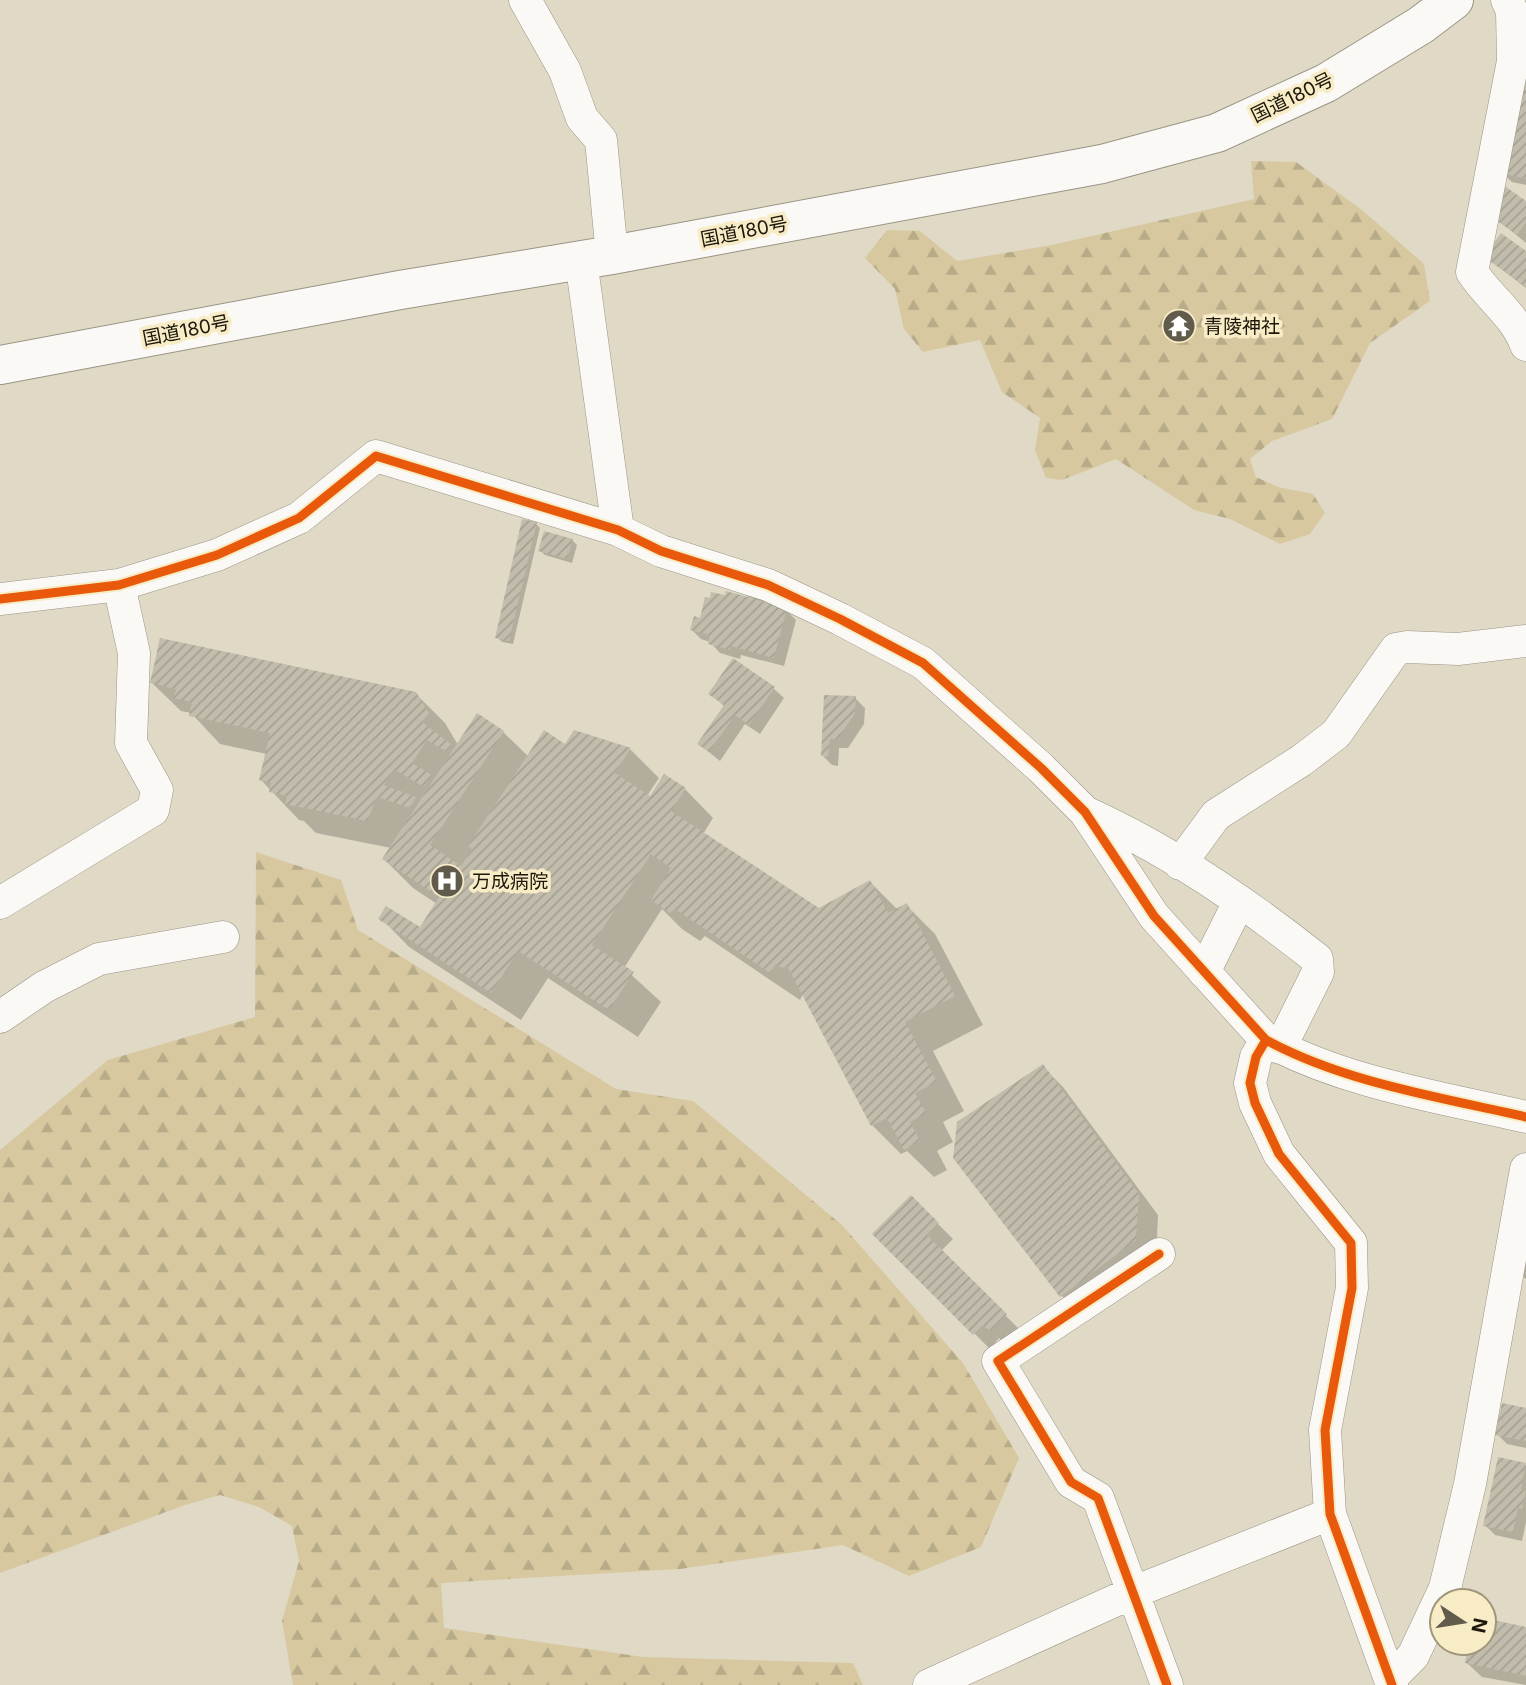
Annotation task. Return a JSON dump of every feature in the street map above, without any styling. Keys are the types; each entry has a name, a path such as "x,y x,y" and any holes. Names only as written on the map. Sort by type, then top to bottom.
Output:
{"highway":[{"name":"国道180号","path":"0,365 1102,164 1217,133 1326,83 1421,25 1454,0"}],"street":[{"path":"525,0 565,71 582,118 601,140 597,258 618,530"},
{"path":"1507,0 1512,11 1513,61 1472,272 1483,288 1511,315 1526,345"},
{"path":"0,599 119,585 217,555 299,518 376,456 618,530 661,551 768,585 840,618 923,663 1041,768 1085,812 1154,916 1273,1044 1374,1082 1526,1117"},
{"path":"0,903 153,810 157,790 131,743 134,653 119,585"},
{"path":"1180,864 1216,815 1302,760 1336,734 1396,649 1458,649 1526,641"},
{"path":"1085,812 1117,826 1180,864 1268,920 1317,959 1318,972 1273,1044 1256,1057 1250,1083 1255,1103 1279,1154 1351,1242 1352,1288 1325,1430 1330,1514 1391,1682 1413,1656 1445,1587 1470,1483 1526,1169"},
{"path":"1204,972 1239,902"},
{"path":"0,1017 44,987 99,959 223,937"},
{"path":"1159,1254 998,1361 1071,1482 1098,1498 1167,1685"},
{"path":"929,1685 1134,1592 1330,1514"}],"green space":[{"path":"1251,161 1296,162 1362,210 1424,264 1430,301 1370,343 1332,419 1272,441 1250,459 1256,477 1278,487 1313,494 1325,513 1310,534 1280,544 1230,519 1194,510 1116,459 1062,480 1046,478 1035,450 1040,418 1002,392 980,340 923,352 904,329 895,289 865,258 887,230 920,231 957,261 1052,245 1254,199"},
{"path":"256,852 341,880 358,930 616,1089 693,1101 842,1225 963,1363 1019,1458 981,1547 909,1576 843,1545 680,1569 441,1583 444,1628 643,1657 853,1663 863,1685 293,1685 282,1621 299,1561 292,1526 259,1507 220,1495 185,1505 0,1573 0,1150 108,1060 255,1017"}],"building":[{"path":"1522,77 1526,78 1526,179 1501,173"},
{"path":"1499,182 1526,201 1526,222 1517,235 1490,216"},
{"path":"1501,233 1526,251 1526,287 1484,257"},
{"path":"522,519 537,522 509,641 495,638"},
{"path":"544,531 573,539 567,559 538,551"},
{"path":"726,591 748,597 749,592 759,595 757,600 787,608 774,658 731,646 730,650 708,644 710,635 690,630 694,616 700,618 705,597 710,598 711,592 725,595"},
{"path":"160,638 416,692 429,713 422,722 452,745 447,752 427,740 412,763 432,775 424,787 394,769 384,785 416,797 410,808 377,797 367,821 285,804 287,796 269,792 271,783 259,780 270,733 189,716 192,702 173,698 176,689 150,683"},
{"path":"733,658 775,687 749,725 735,715 709,752 697,744 724,705 708,694"},
{"path":"824,695 856,696 855,713 838,739 830,739 828,757 821,756"},
{"path":"477,713 504,731 430,845 461,866 472,849 468,846 544,730 565,744 574,730 631,748 615,773 650,796 664,774 686,788 671,811 819,908 870,880 888,913 907,903 955,996 905,1022 937,1082 915,1093 926,1113 910,1122 920,1141 904,1150 887,1118 871,1126 787,966 782,968 776,964 770,973 675,909 670,913 651,900 671,868 651,854 592,945 634,972 609,1010 518,951 491,993 378,919 386,906 420,927 439,897 382,859"},
{"path":"1043,1064 1139,1194 1136,1240 1060,1297 953,1158 957,1122"},
{"path":"911,1195 939,1223 927,1235 1007,1314 990,1331 983,1325 973,1335 872,1234"},
{"path":"1502,1403 1526,1408 1526,1441 1495,1435"},
{"path":"1498,1457 1526,1463 1521,1490 1526,1491 1522,1509 1518,1508 1513,1532 1483,1526"},
{"path":"1498,1621 1526,1627 1526,1676 1465,1663 1466,1657 1498,1657"}],"cycle path":[{"path":"0,599 119,585 217,555 299,518 376,456 618,530 661,551 768,585 923,663 1041,768 1085,812 1154,916 1266,1040 1297,1055 1360,1078 1526,1117"},
{"path":"1266,1040 1256,1057 1250,1083 1255,1103 1279,1154 1351,1243 1352,1288 1325,1430 1330,1514 1392,1685"},
{"path":"1159,1254 998,1361 1071,1482 1098,1498 1167,1685"}],"place":[{"name":"青陵神社","path":"1179,326"},
{"name":"万成病院","path":"447,881"}]}
